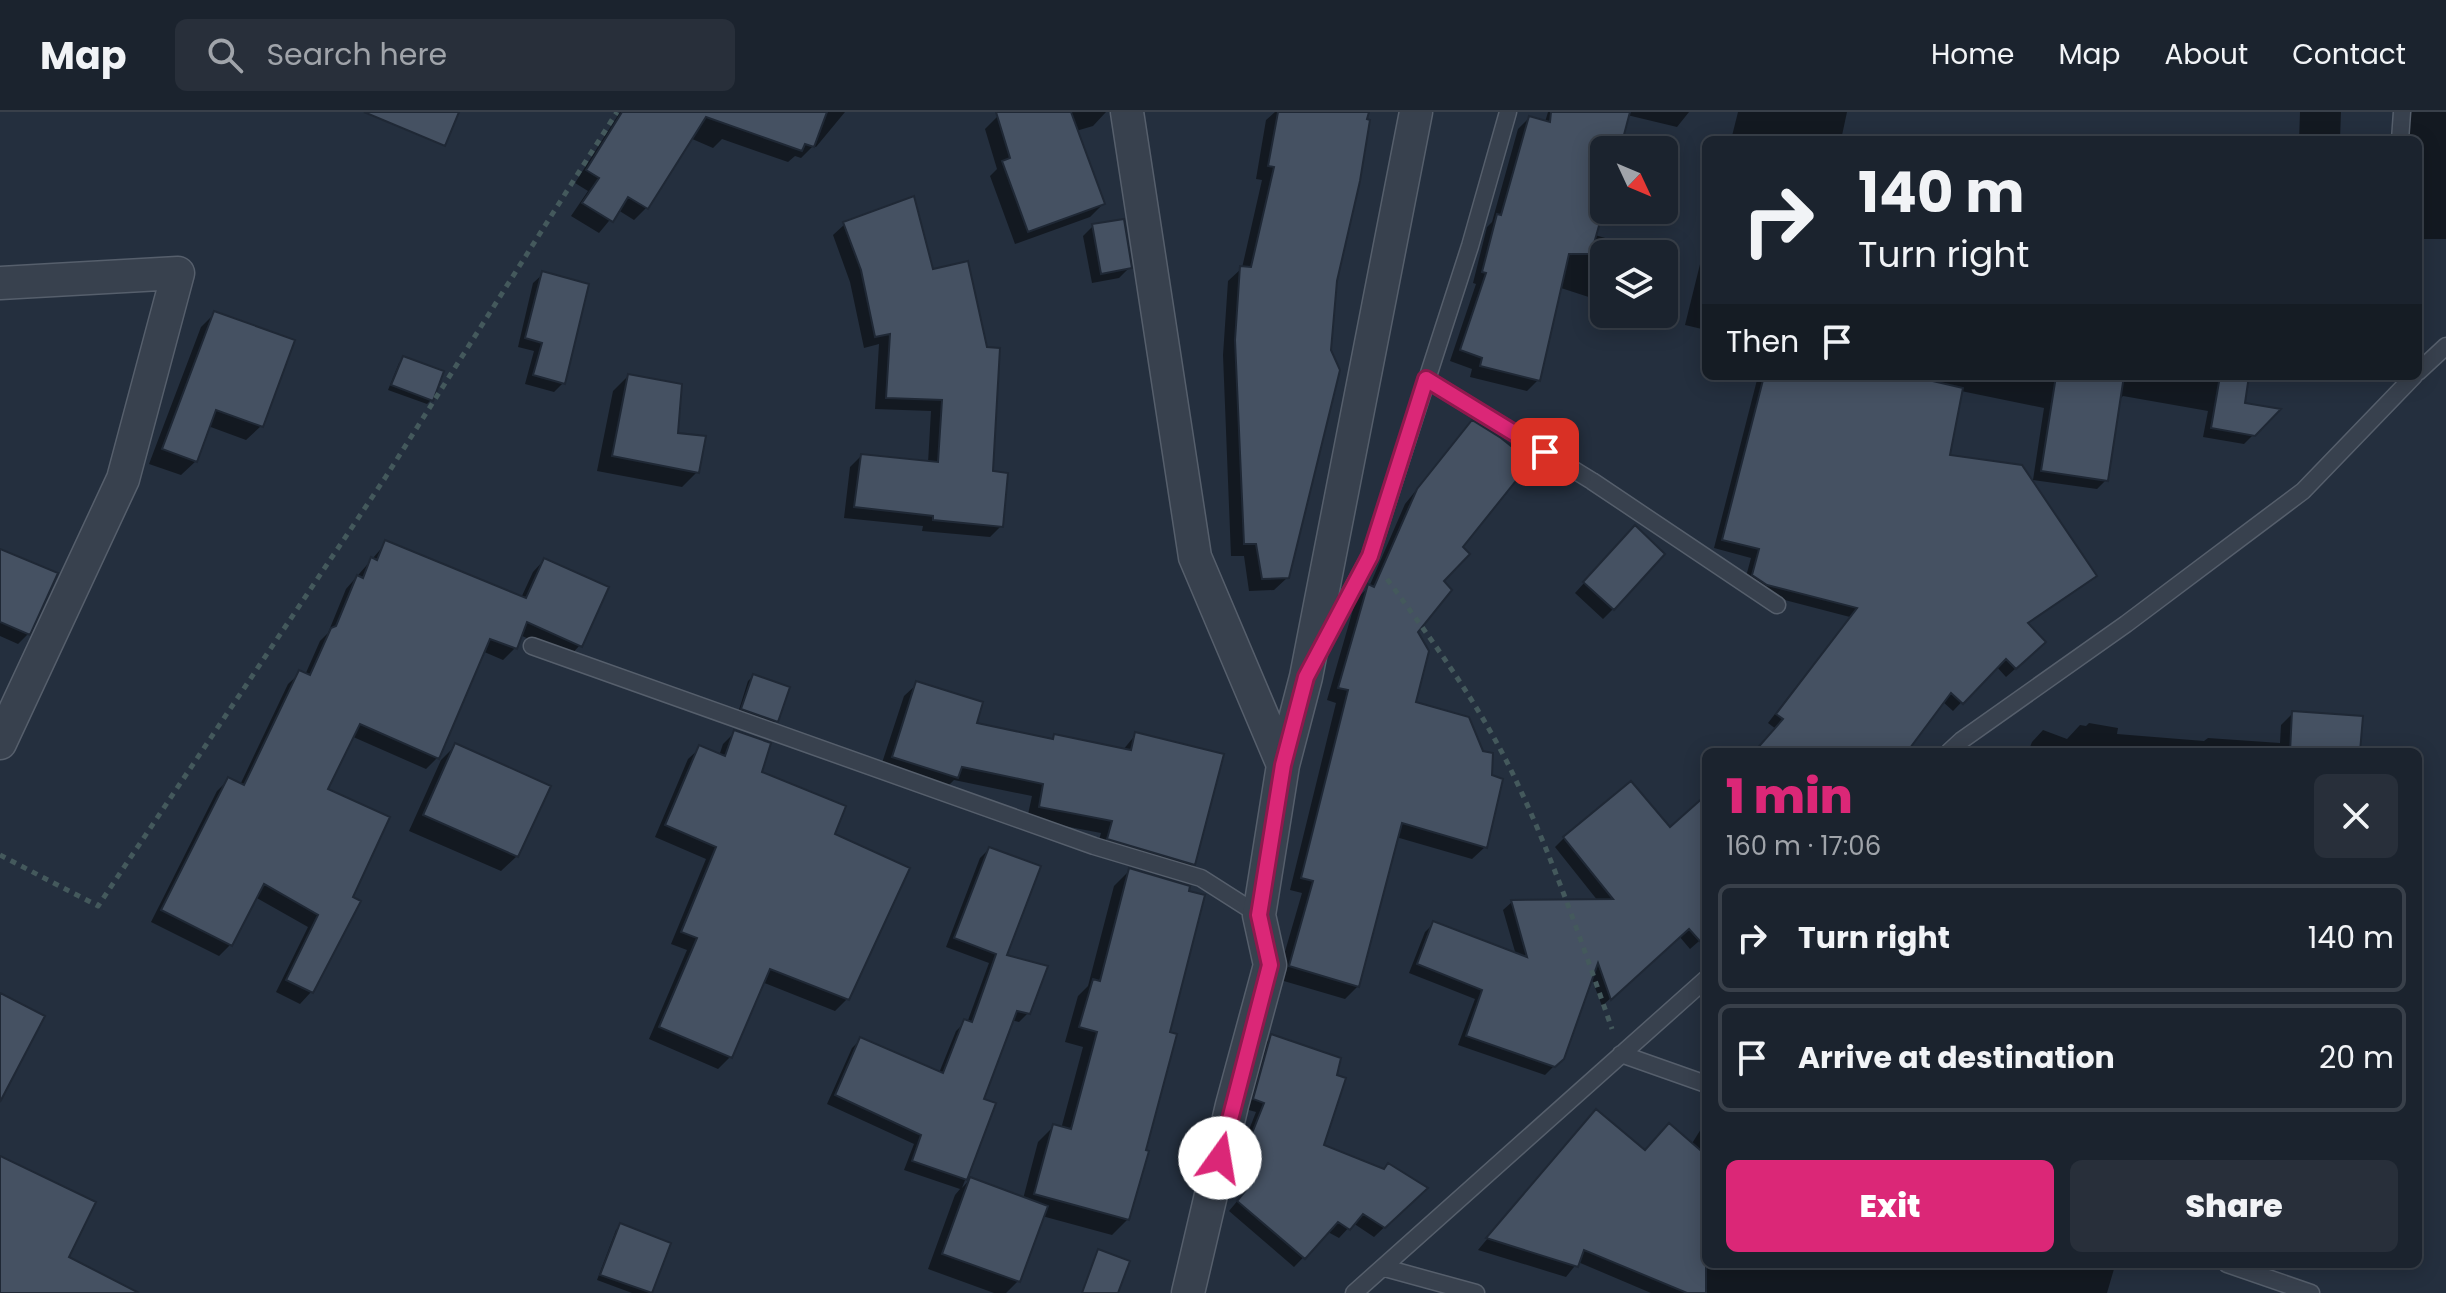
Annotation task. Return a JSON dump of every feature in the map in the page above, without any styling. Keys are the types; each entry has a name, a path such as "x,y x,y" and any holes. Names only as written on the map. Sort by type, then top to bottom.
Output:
{"street":[{"path":"1127,112 1195,557 1283,765"},
{"path":"1188,1293 1232,1105 1270,965 1259,915 1283,765 1306,677 1416,112"},
{"path":"0,283 178,273 123,479 0,743"}],"lane":[{"path":"1306,677 1370,556 1470,246 1508,112"},
{"path":"2400,136 2402,112"},
{"path":"2422,368 2446,346"},
{"path":"1426,379 1592,481 1777,605"},
{"path":"1953,748 2303,491 2410,380"},
{"path":"532,646 1094,846 1201,878 1259,915"},
{"path":"1354,1293 1702,983"},
{"path":"1621,1054 1702,1083"},
{"path":"1385,1268 1476,1293"},
{"path":"2239,1268 2311,1293"}],"path":[{"path":"0,855 98,906 385,478 617,112"},
{"path":"1370,556 1451,665 1509,766 1554,865 1621,1054"}],"building":[{"path":"364,112 459,112 445,146"},
{"path":"622,112 827,112 814,147 805,144 802,151 706,117 648,209 628,197 613,222 582,203 599,178 586,170"},
{"path":"996,112 1071,112 1105,204 1028,232 1002,161 1010,158"},
{"path":"1278,112 1369,112 1367,119 1370,120 1360,181 1337,281 1331,350 1340,370 1289,578 1262,579 1256,544 1244,544 1235,340 1240,266 1251,267 1274,167 1268,166"},
{"path":"1551,112 1630,112 1624,136 1590,136 1590,224 1599,224 1595,240 1590,240 1590,254 1569,254 1540,381 1480,366 1482,358 1460,350 1486,273 1482,272 1497,214 1501,215 1529,116 1550,122"},
{"path":"914,196 933,269 968,261 987,347 1000,348 993,471 1008,473 1003,527 854,507 861,454 938,462 942,400 886,398 890,334 875,337 861,270 843,222"},
{"path":"1124,219 1132,268 1101,274 1092,224"},
{"path":"542,271 589,284 565,384 533,375 542,343 525,338"},
{"path":"214,311 295,340 263,427 216,410 197,462 162,449"},
{"path":"403,356 444,371 433,401 391,385"},
{"path":"628,374 682,384 678,433 706,436 699,473 612,456"},
{"path":"1763,380 1928,380 1963,388 1950,455 2022,465 2097,576 2028,623 2046,642 2016,669 2006,659 1963,704 1951,693 1910,748 1758,748 1783,719 1776,714 1857,608 1767,585 1752,575 1759,549 1722,540"},
{"path":"2055,380 2123,380 2108,481 2041,471"},
{"path":"2219,380 2248,380 2245,403 2281,409 2255,436 2211,428"},
{"path":"1472,420 1531,462 1463,547 1470,554 1444,581 1452,590 1418,632 1429,651 1416,702 1469,717 1483,751 1493,753 1492,775 1503,779 1487,848 1402,823 1359,987 1289,966 1313,881 1301,878 1348,690 1338,688 1368,584 1374,587 1417,489"},
{"path":"1635,525 1665,554 1614,610 1583,582"},
{"path":"385,540 526,598 544,558 609,587 582,647 527,622 517,649 490,639 439,759 360,724 328,789 390,817 353,897 361,901 313,993 286,980 318,915 264,884 232,946 161,910 228,777 244,785 299,670 310,675 331,628 336,626 357,575 363,578 371,557 377,560"},
{"path":"0,549 58,573 30,635 0,622"},
{"path":"753,674 790,687 778,722 741,709"},
{"path":"916,681 983,702 977,723 1053,739 1054,734 1131,750 1135,732 1224,754 1195,865 1107,839 1112,821 1039,807 1043,784 962,767 958,778 892,757"},
{"path":"2292,711 2363,716 2360,748 2290,748"},
{"path":"734,730 771,743 762,772 846,806 835,834 910,868 849,1000 770,969 732,1058 659,1027 697,938 681,932 716,847 665,825 699,745 725,756"},
{"path":"455,743 551,786 518,857 423,815"},
{"path":"1631,781 1670,827 1702,799 1702,944 1689,929 1611,1000 1598,963 1564,1059 1555,1067 1466,1036 1482,990 1417,964 1433,921 1527,957 1511,900 1613,899 1563,837"},
{"path":"989,847 1041,866 1007,955 1048,966 1030,1014 1017,1011 984,1099 996,1103 967,1180 912,1161 921,1135 835,1095 860,1037 943,1073 964,1019 972,1022 996,954 954,938"},
{"path":"1129,868 1190,886 1189,891 1205,895 1170,1032 1177,1034 1129,1220 1034,1194 1053,1124 1071,1129 1097,1032 1079,1027 1093,979 1100,981"},
{"path":"0,993 45,1016 0,1102"},
{"path":"1271,1034 1341,1058 1337,1075 1346,1078 1324,1145 1384,1169 1388,1163 1428,1188 1385,1228 1363,1214 1350,1230 1338,1222 1305,1259 1237,1201 1252,1183 1235,1176 1264,1103 1253,1099"},
{"path":"1596,1109 1645,1150 1669,1123 1702,1152 1702,1268 1706,1268 1706,1293 1687,1293 1584,1250 1578,1267 1486,1238"},
{"path":"0,1156 96,1202 69,1257 139,1293 0,1293"},
{"path":"970,1177 1048,1206 1020,1282 942,1254"},
{"path":"620,1223 671,1243 652,1293 600,1275"},
{"path":"1098,1249 1130,1261 1118,1293 1082,1293"}],"route":[{"path":"1220,1158 1270,965 1259,915 1283,765 1306,677 1370,556 1426,379 1545,452"}]}
